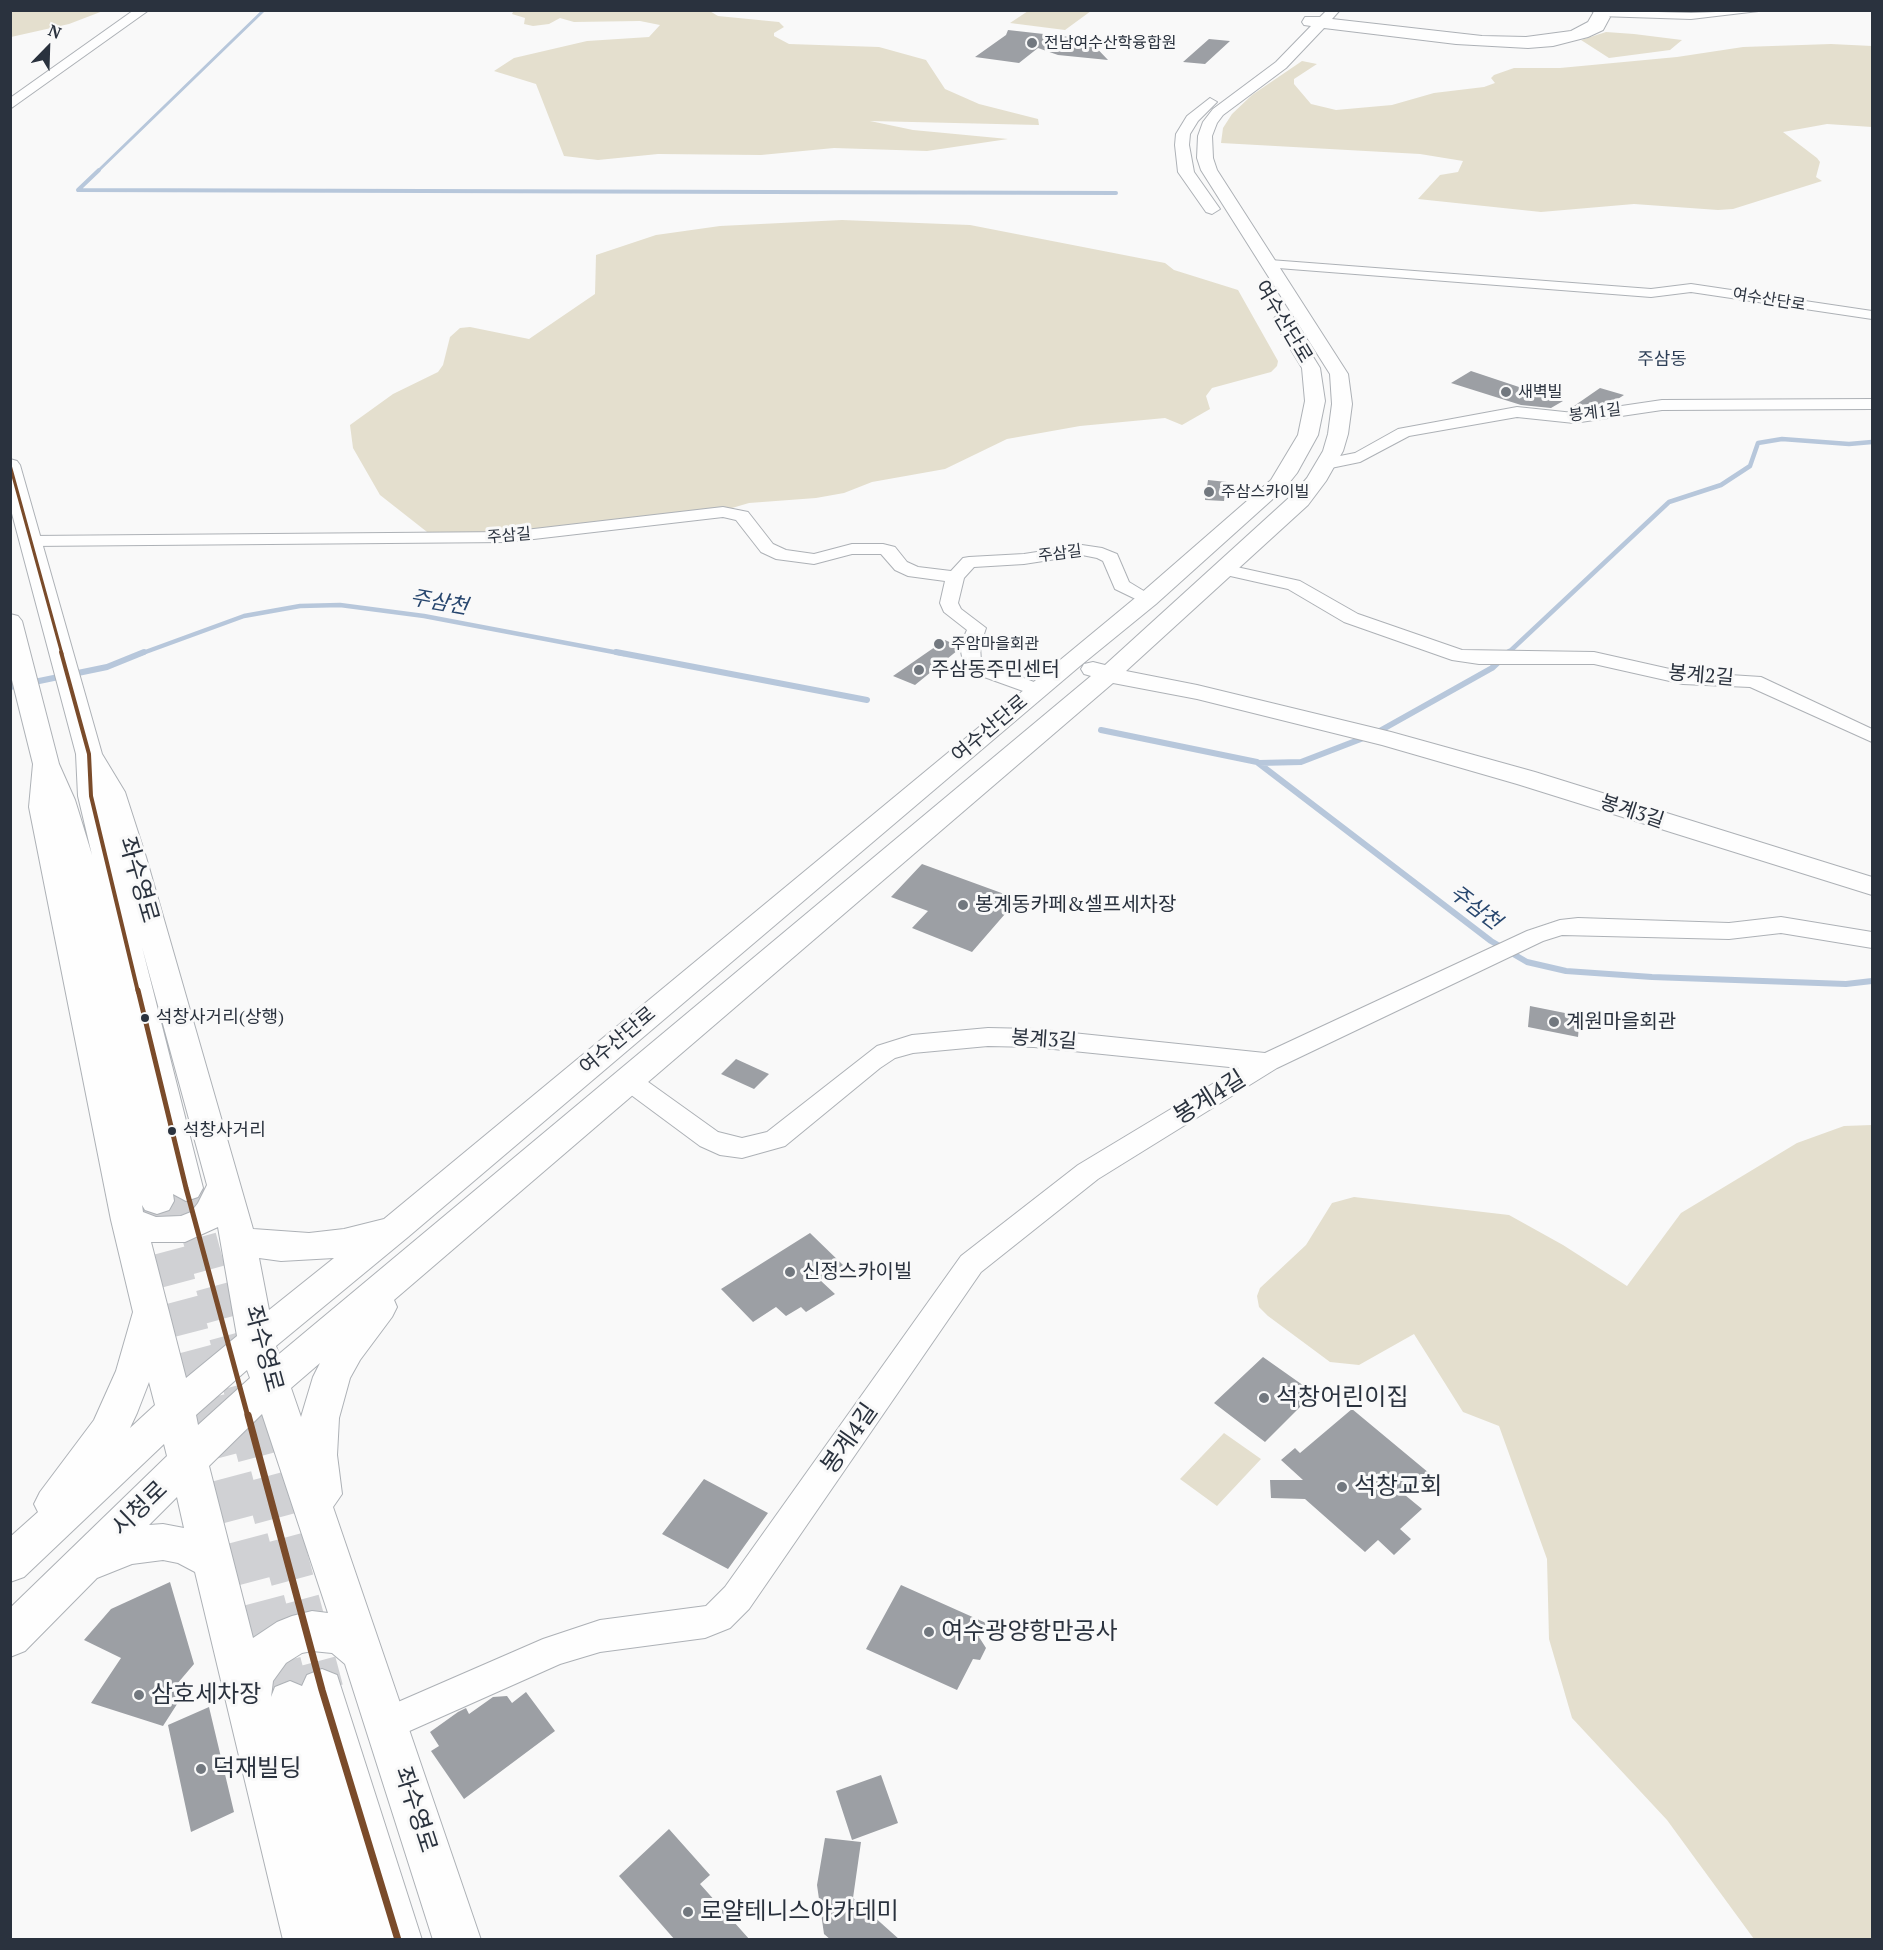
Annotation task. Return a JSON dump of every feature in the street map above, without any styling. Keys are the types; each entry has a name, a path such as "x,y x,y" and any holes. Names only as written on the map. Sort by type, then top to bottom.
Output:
{"street":[{"path":"10,88 120,10"},
{"path":"10,105 143,10"},
{"name":"여수산단로","path":"1279,43 1314,19 1334,10"},
{"path":"1314,19 1482,40 1526,41 1574,34 1593,24 1597,12 1701,16 1762,10"},
{"name":"여수산단로","path":"256,1341 409,1241 628,1080 1109,674 1307,492 1326,464 1336,442 1342,415 1339,374 1209,170 1205,158 1205,136 1210,122 1218,112 1281,65 1314,19"},
{"path":"1220,221 1186,172 1182,156 1183,134 1202,109 1266,56"},
{"name":"여수산단로","path":"1270,264 1651,293 1691,288 1872,315"},
{"name":"여수산단로","path":"271,1383 409,1241 1036,690 1148,599 1278,484 1296,459 1312,425 1315,408 1314,378 1308,363 1274,305"},
{"name":"봉계1길","path":"1326,464 1360,457 1404,432 1517,412 1574,418 1662,405 1872,404"},
{"path":"1296,459 1326,464"},
{"path":"10,465 32,541"},
{"name":"주삼길","path":"32,541 508,537 723,512 742,516 767,548 790,557 814,560 852,549 883,549 889,551 901,566 914,573 955,577 968,563 975,560 1024,559 1086,550 1110,556 1121,585 1148,599"},
{"name":"좌수영로","path":"32,541 89,754 91,796 186,1188"},
{"name":"봉계2길","path":"1223,569 1294,585 1319,602 1360,622 1459,656 1594,658 1683,678 1754,681 1872,736"},
{"path":"955,577 949,603 950,609 974,626 977,631 970,646 971,663 980,669 1036,690"},
{"path":"10,621 46,764 42,807 142,1210 150,1313 212,1560 287,1698 398,1940"},
{"path":"1071,661 1109,674"},
{"name":"봉계3길","path":"1109,674 1340,726 1391,740 1526,778 1872,886"},
{"name":"좌수영로","path":"89,754 112,792 224,1184 239,1240 256,1341 363,1652 457,1940"},
{"path":"1268,1062 1522,942 1553,930 1578,926 1729,931 1781,925 1872,940"},
{"name":"봉계3길","path":"628,1080 709,1139 720,1145 742,1148 764,1144 784,1134 871,1062 886,1052 912,1044 982,1038 1034,1038 1268,1062"},
{"name":"봉계4길","path":"387,1724 555,1650 600,1636 705,1622 718,1617 737,1598 971,1264 1088,1172 1268,1062"},
{"path":"142,1210 155,1230 185,1229 203,1221 212,1211 224,1184"},
{"path":"239,1240 281,1247 409,1241"},
{"path":"331,1560 318,1455 320,1418 329,1387 347,1348 409,1241"},
{"path":"10,1563 108,1432 132,1380 150,1313"},
{"path":"10,1563 174,1411 256,1341"},
{"name":"시청로","path":"10,1637 187,1462 271,1383"},
{"path":"65,1582 98,1558 129,1546 163,1542 184,1546 212,1560"},
{"path":"350,1940 287,1698 252,1678 271,1649 292,1636 312,1631 331,1633 347,1639 363,1652"},
{"path":"287,1698 307,1940"}],"shaded area":[{"path":"514,10 708,10 718,16 779,22 784,27 774,33 774,36 789,44 879,47 926,60 945,89 979,104 1038,119 1039,125 870,121 913,130 1008,139 927,151 834,148 761,155 658,154 598,160 564,156 536,84 494,71 514,58 587,41 649,37 660,25 640,21 574,22 560,18 549,24 533,26 524,24 525,18 512,14"},
{"path":"10,11 103,11 69,24 11,37"},
{"path":"1028,11 1091,11 1065,30 1010,23"},
{"path":"1606,32 1682,40 1670,50 1609,58 1581,40"},
{"path":"1831,44 1872,46 1872,127 1827,124 1783,132 1817,158 1820,162 1816,177 1822,181 1733,209 1634,204 1541,212 1418,199 1440,175 1458,172 1463,161 1420,154 1221,143 1223,128 1232,114 1252,95 1302,61 1317,64 1294,79 1294,84 1311,104 1336,110 1392,105 1434,93 1484,87 1495,83 1491,78 1494,75 1514,68 1560,68 1677,57 1743,47"},
{"path":"842,220 970,225 1165,263 1174,270 1238,290 1278,361 1277,366 1271,372 1212,388 1206,396 1210,409 1182,425 1165,418 1080,426 1007,439 945,469 872,482 844,493 816,498 749,503 715,513 436,539 380,495 353,448 350,425 393,394 438,372 443,365 450,337 460,328 470,327 529,339 595,294 596,255 656,235 720,226"},
{"path":"1872,1125 1872,1939 1754,1939 1667,1820 1572,1718 1549,1639 1547,1559 1499,1426 1463,1412 1414,1334 1359,1365 1330,1362 1268,1316 1259,1307 1257,1296 1260,1288 1306,1245 1332,1203 1354,1197 1509,1215 1563,1245 1627,1286 1681,1213 1797,1143 1844,1126"},
{"path":"1224,1433 1261,1459 1217,1506 1180,1479"}],"building":[{"path":"1008,30 1088,39 1108,60 1058,55 1038,48 1019,63 975,57 1006,35"},
{"path":"1209,39 1230,41 1205,64 1183,62"},
{"path":"1471,371 1563,401 1551,408 1521,405 1451,383"},
{"path":"1600,388 1624,395 1607,406 1584,409 1574,406"},
{"path":"1208,480 1227,482 1224,501 1205,500"},
{"name":"주삼동주민센터","path":"945,640 958,646 958,650 915,685 893,676"},
{"name":"봉계동카페&셀프세차장","path":"922,864 1018,899 972,952 912,928 928,911 891,897"},
{"name":"계원마을회관","path":"1530,1006 1580,1016 1578,1037 1528,1027"},
{"path":"736,1059 769,1074 754,1089 721,1074"},
{"name":"신정스카이빌","path":"810,1233 843,1265 820,1280 835,1294 806,1312 801,1307 786,1316 776,1307 753,1322 721,1289"},
{"name":"석창어린이집","path":"1263,1357 1314,1393 1265,1442 1214,1403"},
{"name":"석창교회","path":"1352,1409 1429,1473 1405,1495 1422,1509 1400,1529 1411,1539 1394,1555 1378,1540 1365,1552 1305,1499 1271,1498 1270,1480 1303,1480 1281,1460 1295,1448 1300,1453"},
{"path":"704,1479 768,1513 728,1569 662,1534"},
{"path":"170,1582 194,1664 177,1684 188,1687 163,1726 91,1703 121,1658 84,1640 111,1609"},
{"name":"여수광양항만공사","path":"901,1585 986,1623 979,1637 986,1648 980,1660 973,1659 957,1690 866,1649"},
{"path":"526,1692 555,1731 464,1799 431,1751 439,1746 430,1732 466,1708 469,1714 493,1697 507,1696 512,1703"},
{"name":"덕재빌딩","path":"209,1707 234,1812 191,1832 168,1725"},
{"path":"881,1775 898,1823 852,1840 836,1791"},
{"name":"로얄테니스아카데미","path":"669,1829 710,1875 700,1884 750,1940 675,1940 619,1876"},
{"path":"825,1838 861,1842 853,1898 900,1940 831,1940 824,1934 817,1885"}],"waterway":[{"path":"98,171 264,10"},
{"path":"99,170 78,190 1116,193"},
{"path":"1507,654 1669,502 1721,485 1750,466 1758,443 1782,439 1849,444 1872,442"},
{"name":"주삼천","path":"140,654 244,616 300,606 340,605 424,616 624,654"},
{"name":"주삼천","path":"10,687 107,667 144,652"},
{"name":"주삼천","path":"616,652 867,700"},
{"path":"1376,733 1492,668 1509,652"},
{"name":"주삼천","path":"1101,730 1257,762 1491,941 1527,962 1566,971 1652,977 1846,984 1872,981"},
{"path":"1259,763 1301,762 1366,737"}],"tunnel":[{"path":"186,1188 248,1417"},
{"path":"157,1201 214,1417"},
{"path":"214,1415 290,1702"},
{"path":"248,1415 322,1690"}],"transit line":[{"path":"10,465 89,754 91,796 186,1188 322,1690 398,1940"}],"place":[{"name":"전남여수산학융합원","path":"1032,43"},
{"name":"새벽빌","path":"1506,392"},
{"name":"주삼스카이빌","path":"1209,492"},
{"name":"주암마을회관","path":"939,644"},
{"name":"주삼동주민센터","path":"919,670"},
{"name":"봉계동카페&셀프세차장","path":"963,905"},
{"name":"석창사거리(상행)","path":"145,1018"},
{"name":"계원마을회관","path":"1554,1022"},
{"name":"석창사거리","path":"172,1131"},
{"name":"신정스카이빌","path":"790,1272"},
{"name":"석창어린이집","path":"1264,1398"},
{"name":"석창교회","path":"1342,1487"},
{"name":"여수광양항만공사","path":"929,1632"},
{"name":"삼호세차장","path":"139,1695"},
{"name":"덕재빌딩","path":"201,1769"},
{"name":"로얄테니스아카데미","path":"688,1912"}],"district":[{"name":"주삼동","path":"1662,360"}]}
